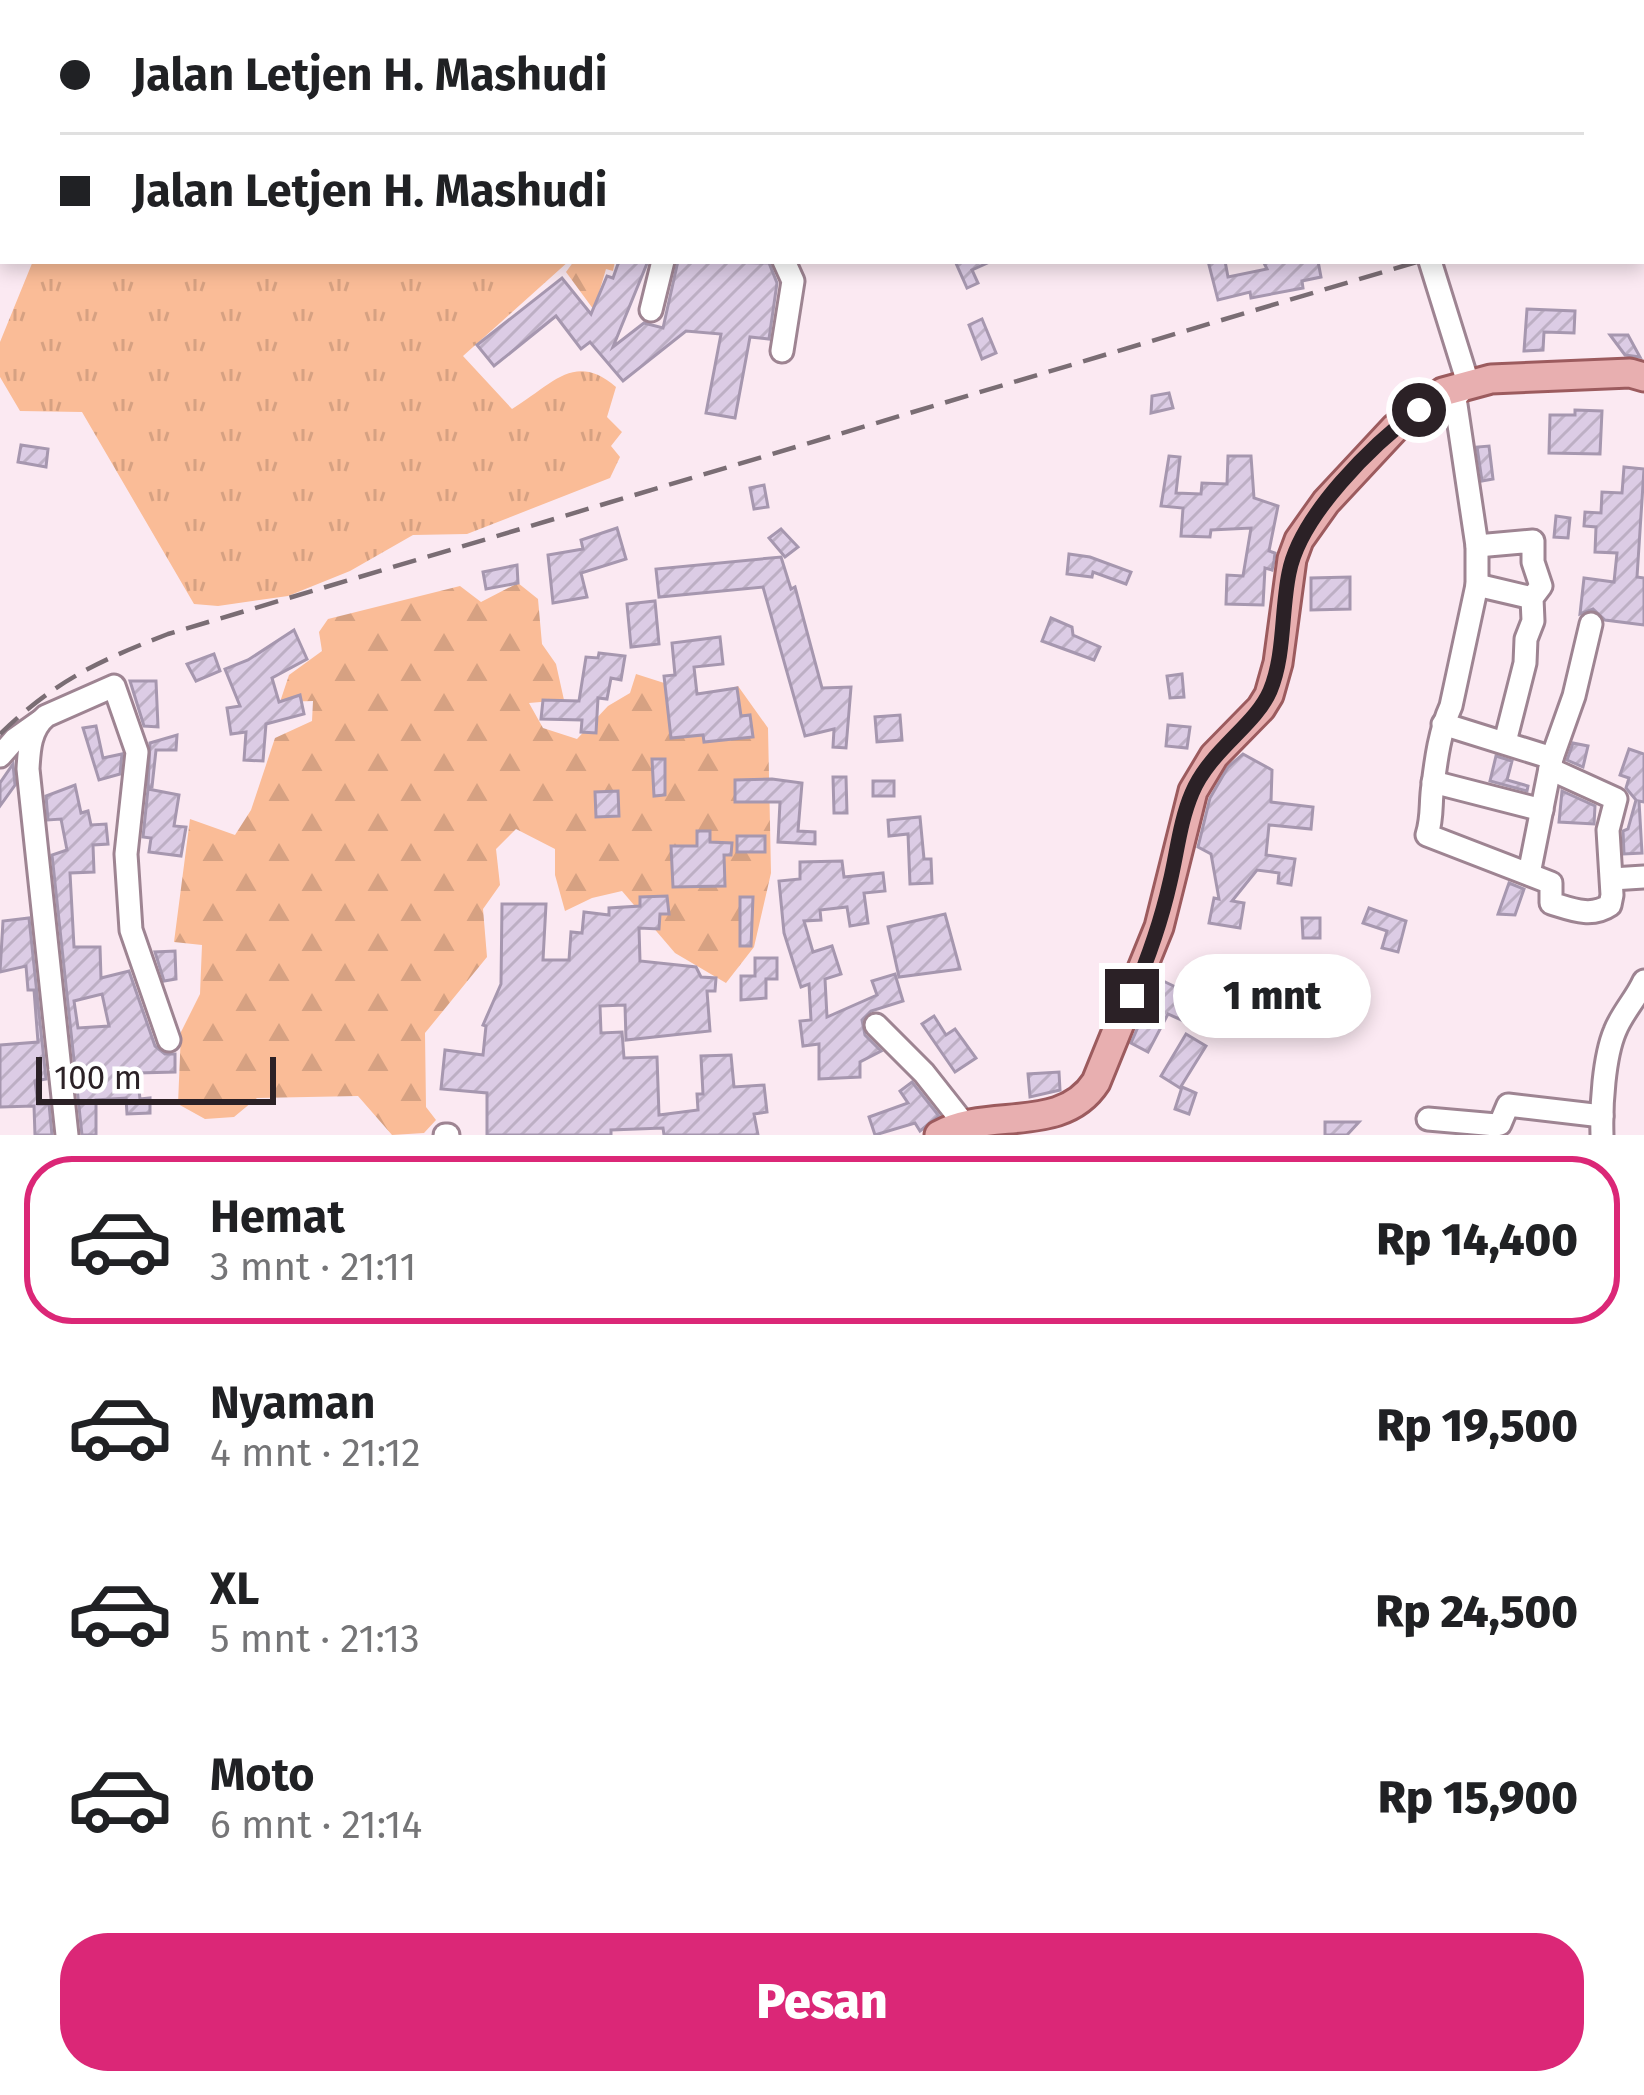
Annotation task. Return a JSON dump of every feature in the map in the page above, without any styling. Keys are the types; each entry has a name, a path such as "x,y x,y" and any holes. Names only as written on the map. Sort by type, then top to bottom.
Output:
{"main road":[{"path":"952,1130 1063,1110 1085,1098 1159,927 1192,791 1214,756 1269,694 1299,540 1326,502 1395,428 1443,392 1468,383 1568,375 1644,376"}],"street":[{"path":"651,310 662,264"},
{"path":"782,350 793,281 785,264"},
{"path":"1431,264 1468,383 1455,398 1477,546 1477,584 1443,724 1438,772 1432,782 1434,815 1427,835 1550,884 1551,903 1581,912 1610,905 1608,830 1616,799 1505,742 1443,724"},
{"path":"1477,546 1533,541 1541,586 1532,598 1526,664 1505,742"},
{"path":"1477,584 1532,598"},
{"path":"1528,874 1551,764 1591,624"},
{"path":"0,756 39,722 114,686 137,752 125,854 130,930 169,1040"},
{"path":"39,722 29,746 28,769 67,1135"},
{"path":"1432,782 1542,810"},
{"path":"1612,879 1644,877"},
{"path":"1428,1119 1496,1125 1508,1105 1602,1125 1605,1060 1617,1025 1644,981"},
{"path":"876,1025 924,1073 952,1130"}],"green space":[{"path":"32,264 566,264 463,356 512,409 563,376 588,372 601,377 616,387 607,417 622,432 611,446 620,457 610,478 467,534 413,535 350,571 288,596 218,606 194,604 82,412 20,411 0,377 0,342"},
{"path":"572,264 614,264 613,271 606,269 596,303 610,332 566,272"},
{"path":"518,583 538,599 542,644 556,664 564,700 529,703 543,728 577,739 608,706 630,693 636,674 708,697 738,686 768,728 771,873 754,947 726,983 675,953 622,891 565,911 555,875 555,849 516,829 496,849 500,885 483,909 487,957 425,1033 426,1107 436,1120 424,1133 392,1135 358,1096 257,1098 234,1117 205,1119 178,1104 181,1032 200,994 202,945 174,942 190,819 235,835 251,810 275,738 312,721 313,701 280,702 289,675 322,651 319,632 328,619 460,586 481,602"}],"building":[{"path":"618,264 647,264 613,347 644,323 663,328 677,264 769,264 777,283 769,339 750,337 735,418 706,413 721,334 686,331 623,381 590,342 581,349 556,316 494,366 477,345 562,278 591,314 607,276 613,278"},
{"path":"956,264 985,264 972,270 978,283 967,288"},
{"path":"1209,264 1226,264 1228,277 1267,269 1264,264 1319,264 1321,277 1302,281 1303,288 1218,300"},
{"path":"1527,309 1575,311 1574,333 1544,332 1543,350 1524,351"},
{"path":"982,319 996,353 982,359 969,325"},
{"path":"1610,335 1628,335 1640,357 1625,355"},
{"path":"1169,393 1173,408 1151,413 1152,396"},
{"path":"1575,410 1602,411 1600,454 1549,453 1550,415 1575,415"},
{"path":"21,445 48,449 46,467 18,462"},
{"path":"1489,446 1493,479 1482,481 1477,447"},
{"path":"1169,456 1180,457 1176,493 1201,494 1202,483 1227,484 1228,456 1251,456 1254,498 1278,506 1269,551 1275,553 1274,561 1272,570 1265,568 1263,605 1226,604 1227,575 1243,576 1251,528 1211,530 1210,537 1181,536 1183,508 1161,506"},
{"path":"1624,467 1644,469 1637,577 1644,578 1644,625 1605,620 1593,609 1580,614 1584,578 1614,582 1617,553 1595,552 1596,527 1584,526 1585,512 1601,513 1602,492 1622,493"},
{"path":"764,485 768,507 754,509 750,488"},
{"path":"1556,516 1570,518 1568,538 1554,537"},
{"path":"617,528 626,559 581,573 587,597 553,603 548,555 583,549 581,540"},
{"path":"781,529 798,547 785,557 769,538"},
{"path":"1069,554 1131,572 1126,584 1093,572 1092,577 1067,574"},
{"path":"781,557 791,589 795,587 822,688 851,687 846,748 833,747 834,729 805,736 763,587 659,597 656,569"},
{"path":"517,565 518,583 486,589 483,572"},
{"path":"1350,577 1350,609 1311,610 1311,578"},
{"path":"655,601 659,644 631,647 627,604"},
{"path":"1051,618 1100,647 1094,660 1042,641"},
{"path":"294,630 307,659 272,678 279,702 300,695 304,714 266,724 263,761 244,760 246,732 231,734 227,708 240,706 225,669"},
{"path":"720,637 723,664 694,667 697,694 737,688 741,716 750,715 753,737 704,742 703,735 671,738 664,676 675,675 672,643"},
{"path":"599,653 625,656 621,680 611,678 607,699 598,698 596,733 581,732 582,720 541,719 543,700 579,701 586,657 598,658"},
{"path":"214,654 220,671 196,681 187,664"},
{"path":"1182,674 1184,697 1170,698 1167,676"},
{"path":"130,681 156,681 158,727 144,726"},
{"path":"900,715 902,740 877,742 875,717"},
{"path":"1168,725 1190,727 1187,748 1166,746"},
{"path":"96,726 103,758 122,754 120,774 99,780 83,728"},
{"path":"177,735 176,750 156,750 152,787 148,787 150,743"},
{"path":"1573,743 1588,746 1583,767 1567,760"},
{"path":"1629,749 1644,754 1644,802 1639,801 1642,853 1624,854 1623,831 1628,829 1636,800 1626,788 1629,778 1620,775"},
{"path":"1243,754 1272,770 1271,802 1313,807 1311,829 1269,825 1266,855 1295,859 1291,885 1278,883 1279,873 1257,870 1232,901 1244,903 1240,928 1209,923 1214,898 1219,899 1211,854 1198,847 1210,798 1228,767"},
{"path":"1496,756 1512,761 1507,780 1528,786 1527,791 1490,781"},
{"path":"652,759 665,759 665,795 654,796"},
{"path":"13,764 15,785 0,806 0,783"},
{"path":"833,777 846,777 847,813 834,813"},
{"path":"735,780 802,783 798,831 815,832 815,844 778,842 780,802 735,802"},
{"path":"873,781 894,781 894,796 873,796"},
{"path":"75,785 81,813 88,811 91,825 106,824 108,844 93,845 94,872 70,873 74,947 100,947 101,978 129,971 155,1046 165,1054 175,1054 175,1072 137,1073 140,1099 150,1098 150,1113 127,1114 126,1098 96,1100 96,1135 82,1135 52,855 67,850 61,819 48,820 46,796","holes":["102,994 109,1026 78,1028 74,1001"]},
{"path":"148,789 179,795 174,826 186,827 181,856 149,852 151,838 143,837"},
{"path":"618,791 619,816 596,817 595,792"},
{"path":"1562,791 1595,806 1594,824 1559,822"},
{"path":"920,817 932,883 910,884 908,834 889,836 888,820"},
{"path":"697,831 710,831 710,842 732,843 731,855 724,855 725,886 673,887 671,846 697,846"},
{"path":"737,836 765,836 765,852 737,852"},
{"path":"842,861 844,877 883,873 885,891 864,893 868,923 850,926 847,907 820,910 821,920 804,921 813,952 832,946 841,974 825,979 827,1017 877,995 872,981 895,974 903,1001 871,1011 862,1020 865,1035 881,1051 860,1062 860,1077 819,1079 819,1044 803,1046 800,1021 811,1020 809,984 801,987 784,933 779,881 800,879 800,862"},
{"path":"1509,883 1524,889 1515,915 1498,914"},
{"path":"667,896 669,914 660,914 659,929 639,928 640,961 696,967 701,977 716,978 715,991 707,991 710,1031 626,1040 625,1005 600,1006 601,1033 622,1032 624,1058 657,1057 659,1115 698,1110 697,1094 703,1094 701,1056 731,1055 734,1087 764,1085 767,1112 754,1114 758,1135 664,1135 663,1128 611,1130 611,1135 487,1135 487,1093 441,1089 445,1050 483,1055 483,1025 501,984 502,904 546,904 543,960 569,960 571,932 582,933 584,912 609,915 609,908 640,906 640,897"},
{"path":"740,897 753,897 751,946 740,946"},
{"path":"1369,908 1406,921 1398,952 1382,948 1387,931 1363,923"},
{"path":"945,914 960,969 899,977 888,927"},
{"path":"29,918 46,1079 35,1081 38,1104 49,1104 52,1135 35,1135 34,1106 0,1107 0,1045 38,1042 34,990 28,990 26,966 0,972 3,921"},
{"path":"1302,918 1320,918 1320,938 1303,938"},
{"path":"175,951 176,979 164,981 155,952"},
{"path":"755,958 777,958 777,979 766,979 766,998 741,1000 741,976 755,976"},
{"path":"1159,979 1215,1006 1210,1018 1202,1015 1197,1027 1168,1014 1148,1052 1131,1043"},
{"path":"934,1016 946,1035 955,1029 976,1058 955,1072 922,1024"},
{"path":"1186,1034 1206,1046 1180,1088 1161,1076"},
{"path":"1059,1072 1060,1090 1030,1097 1028,1074"},
{"path":"912,1082 939,1116 920,1131 915,1123 875,1135 869,1117 908,1103 900,1091"},
{"path":"1182,1087 1196,1093 1189,1114 1175,1109"},
{"path":"1325,1122 1359,1122 1347,1135 1325,1135"}],"railway":[{"path":"0,734 78,674 168,634 1410,264"}],"route":[{"path":"1132,996 1159,927 1192,791 1214,756 1261,708 1275,678 1288,579 1299,540 1326,502 1395,428 1419,410"}]}
